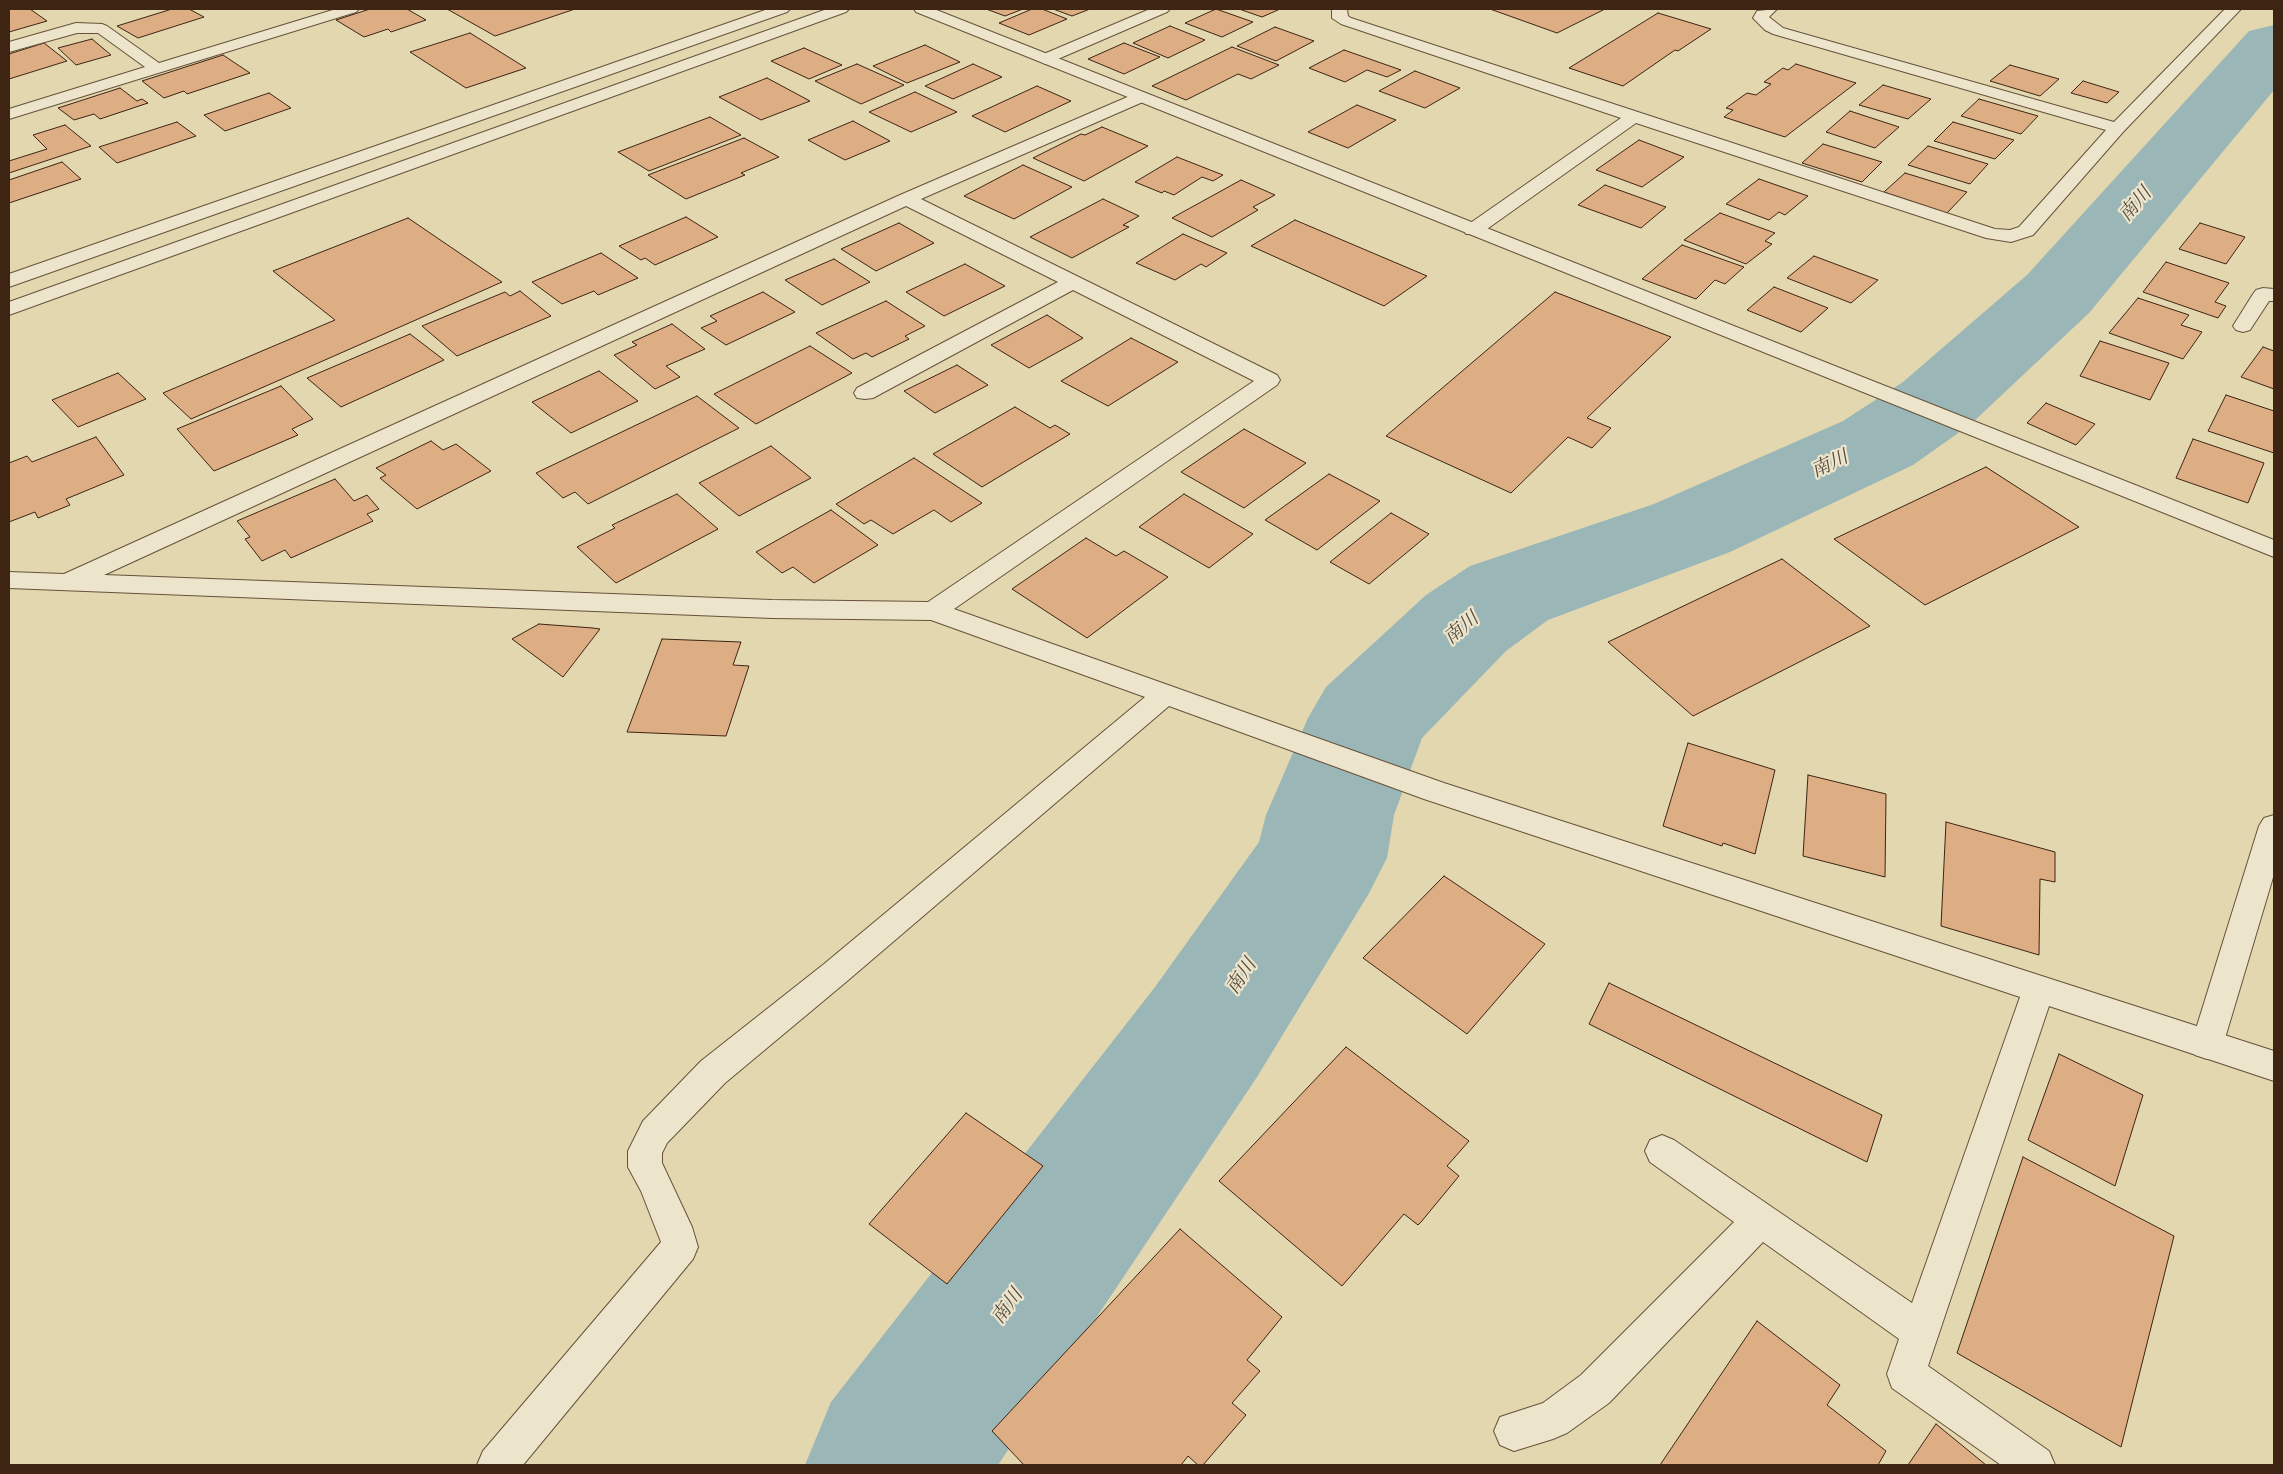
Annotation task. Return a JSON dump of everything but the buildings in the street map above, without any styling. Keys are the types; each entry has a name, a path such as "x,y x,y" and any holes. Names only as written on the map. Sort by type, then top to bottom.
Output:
{"street":[{"path":"9,114 350,9"},
{"path":"9,281 782,9"},
{"path":"9,309 841,9"},
{"path":"921,9 2274,548"},
{"path":"1045,59 1162,9"},
{"path":"1340,9 1340,18 1346,21 1993,234 2011,236 2026,231 2117,128 2233,9"},
{"path":"1770,9 1762,14 1761,18 1770,28 1778,31 2117,128"},
{"path":"9,48 76,28 102,29 156,68"},
{"path":"64,584 906,199 1139,97"},
{"path":"1473,230 1634,117"},
{"path":"906,199 1269,380 933,610"},
{"path":"865,393 1073,282"},
{"path":"2243,326 2263,294 2274,295"},
{"path":"9,580 64,584 772,609 933,610 1434,791 2274,1066"},
{"path":"497,1465 680,1246 654,1180 645,1167 645,1151 656,1132 713,1072 850,961 1165,695"},
{"path":"2207,1045 2274,826"},
{"path":"2035,1465 1906,1374 2039,989"},
{"path":"1662,1151 1922,1332"},
{"path":"1514,1431 1553,1419 1595,1389 1760,1220"}],"waterway":[{"name":"南川","path":"894,1465 1206,1032 1321,858 1330,815 1369,718 1466,623 1509,593 1692,528 1878,443 1937,403 1965,380 2058,294 2274,46"}]}
